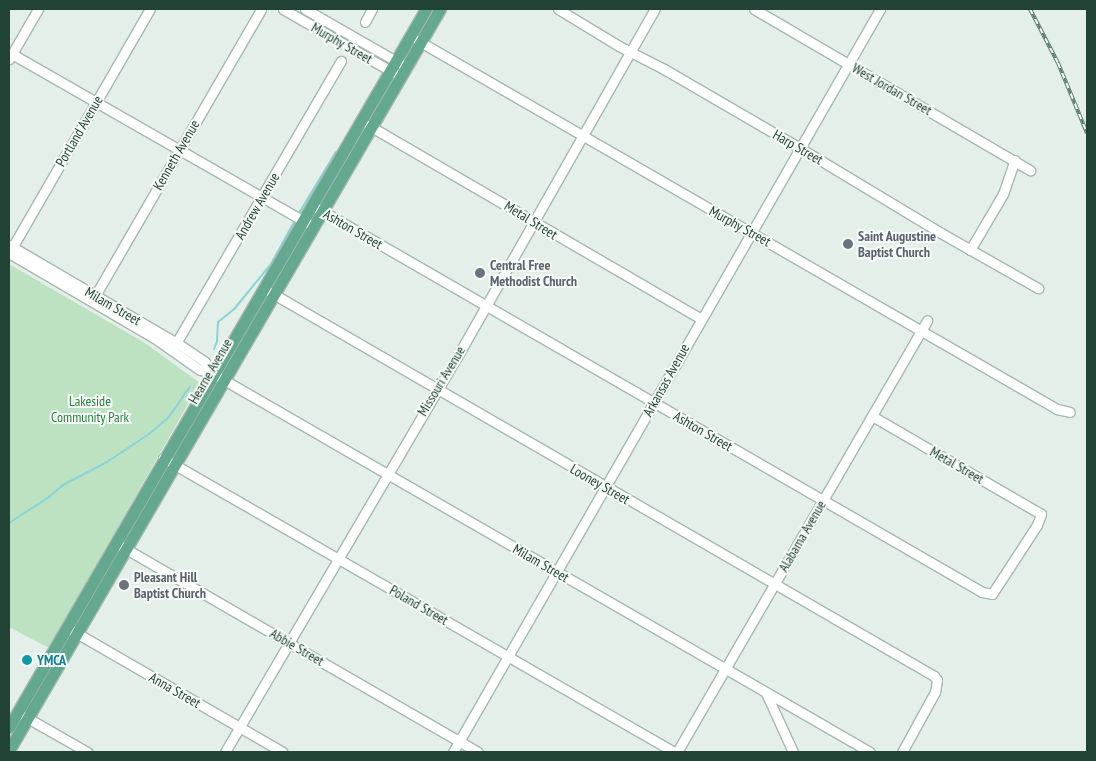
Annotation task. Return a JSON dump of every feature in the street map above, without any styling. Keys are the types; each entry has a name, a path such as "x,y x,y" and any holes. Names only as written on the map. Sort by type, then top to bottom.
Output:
{"main road":[{"name":"Hearne Avenue","path":"9,750 22,715 168,461 212,373 268,291 308,224 415,39 426,9"},
{"name":"Hearne Avenue","path":"415,39 440,9"},
{"name":"Hearne Avenue","path":"168,461 222,380 268,291"},
{"name":"Hearne Avenue","path":"9,726 22,715"}],"street":[{"path":"10,57 38,9"},
{"name":"Portland Avenue","path":"10,250 150,9"},
{"name":"Kenneth Avenue","path":"94,298 261,9"},
{"name":"Murphy Street","path":"283,9 398,69"},
{"name":"Murphy Street","path":"305,9 398,69"},
{"path":"365,22 372,9"},
{"name":"Harp Street","path":"558,9 1038,288"},
{"name":"Missouri Avenue","path":"225,752 456,357 484,305 655,9"},
{"name":"West Jordan Street","path":"754,9 1030,170"},
{"name":"Arkansas Avenue","path":"453,752 880,9"},
{"name":"Murphy Street","path":"415,39 1057,409 1070,412"},
{"name":"Ashton Street","path":"10,57 95,102 308,224"},
{"name":"Andrew Avenue","path":"174,347 341,61"},
{"name":"Metal Street","path":"366,124 497,198 532,222 701,319"},
{"path":"970,250 1002,194 1015,160"},
{"name":"Ashton Street","path":"317,208 982,592 992,594"},
{"name":"Milam Street","path":"10,250 174,347 205,362 212,373 222,380 870,752"},
{"name":"Looney Street","path":"268,291 928,672 937,680 935,692 902,752"},
{"name":"Alabama Avenue","path":"676,752 927,320"},
{"name":"Metal Street","path":"872,416 1040,514 1037,525 992,594"},
{"name":"Poland Street","path":"168,461 676,752"},
{"name":"Abbie Street","path":"120,545 478,752"},
{"name":"Anna Street","path":"71,630 283,752"},
{"path":"766,692 793,752"},
{"path":"22,715 87,752"}],"green space":[{"name":"Lakeside Community Park","path":"9,264 145,343 200,383 49,648 9,627"}],"waterway":[{"path":"299,213 336,152"},
{"path":"214,349 217,341 218,322 235,308 271,264 294,222"},
{"path":"9,523 49,497 63,485 107,462 149,434 168,418 190,387"}],"railway":[{"path":"1030,9 1058,63 1087,133"}],"place":[{"name":"Saint Augustine Baptist Church","path":"848,244"},
{"name":"Central Free Methodist Church","path":"480,273"},
{"name":"Pleasant Hill Baptist Church","path":"124,585"},
{"name":"YMCA","path":"27,660"}]}
